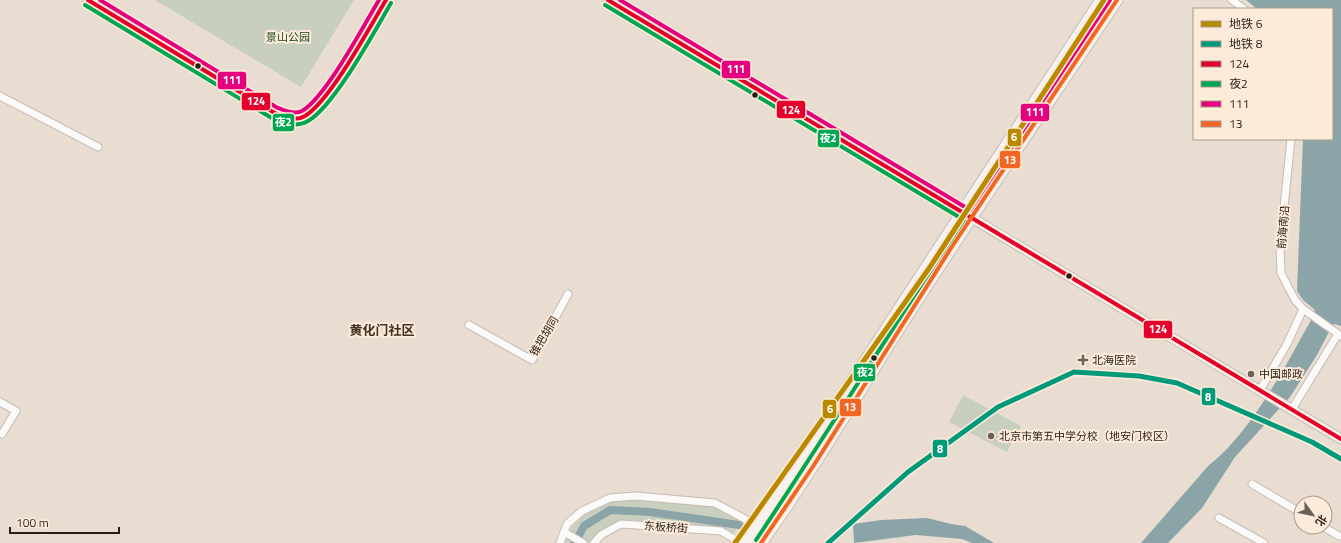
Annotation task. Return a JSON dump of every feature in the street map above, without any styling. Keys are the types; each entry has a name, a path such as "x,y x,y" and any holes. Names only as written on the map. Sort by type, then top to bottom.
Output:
{"main road":[{"path":"88,0 268,108 282,116 294,118 306,115 326,95 386,0"},
{"path":"608,0 962,210 972,218 1341,439"},
{"path":"746,543 962,210 1101,0"},
{"path":"761,543 828,443 897,331 1118,0"}],"street":[{"path":"1232,0 1243,8"},
{"path":"0,96 98,147"},
{"name":"前海南沿","path":"1291,140 1280,246 1281,273 1294,300 1303,309 1339,335"},
{"name":"锥把胡同","path":"470,325 532,360 568,294"},
{"path":"1260,390 1287,344 1303,309"},
{"path":"1292,409 1339,335"},
{"path":"0,402 16,411 2,434"},
{"path":"1252,484 1293,508"},
{"path":"560,543 567,524 582,511 610,498 636,496 715,503 758,526"},
{"path":"1219,518 1264,543"},
{"name":"东板桥街","path":"594,543 601,535 621,524 721,531 741,543"},
{"path":"564,532 583,543"},
{"path":"1333,532 1339,536"}],"green space":[{"name":"景山公园","path":"155,0 354,0 301,87"},
{"path":"963,395 1021,426 1007,452 949,422"},
{"path":"626,498 712,506 741,522 733,534 614,524 596,535 591,543 565,543 571,528 586,513 605,500"}],"water":[{"path":"1246,0 1341,0 1341,326 1334,324 1332,326 1317,355 1290,397 1235,457 1202,508 1168,543 1141,543 1209,465 1222,454 1248,424 1283,370 1309,324 1315,310 1303,300 1297,291 1303,140 1333,140 1333,8 1256,8"},
{"path":"927,518 965,526 994,543 972,543 962,539 916,535 854,543 853,524 881,520"}],"waterway":[{"path":"575,543 584,526 610,510 650,512 739,525"}],"metro line":[{"name":"6","path":"735,543 930,267 1104,0"},
{"name":"8","path":"828,543 908,472 998,407 1074,372 1139,376 1177,383 1312,442 1341,459"}],"transit line":[{"name":"124","path":"88,0 273,112 293,119 301,118 315,108 338,80 386,0"},
{"name":"111","path":"100,0 276,107 289,112 302,111 312,103 322,91 344,60 379,0"},
{"name":"124","path":"608,0 1341,439"},
{"name":"111","path":"620,0 970,210 1110,0"},
{"name":"13","path":"761,543 814,465 951,248 1117,0"},
{"name":"夜2","path":"85,5 270,117 284,123 299,124 308,121 319,113 330,100 353,67 391,3"},
{"name":"夜2","path":"605,5 964,220 756,540"}],"place":[{"name":"北海医院","path":"1083,360"},
{"name":"中国邮政","path":"1251,374"},
{"name":"北京市第五中学分校（地安门校区）","path":"991,436"}],"district":[{"name":"黄化门社区","path":"382,330"}]}
